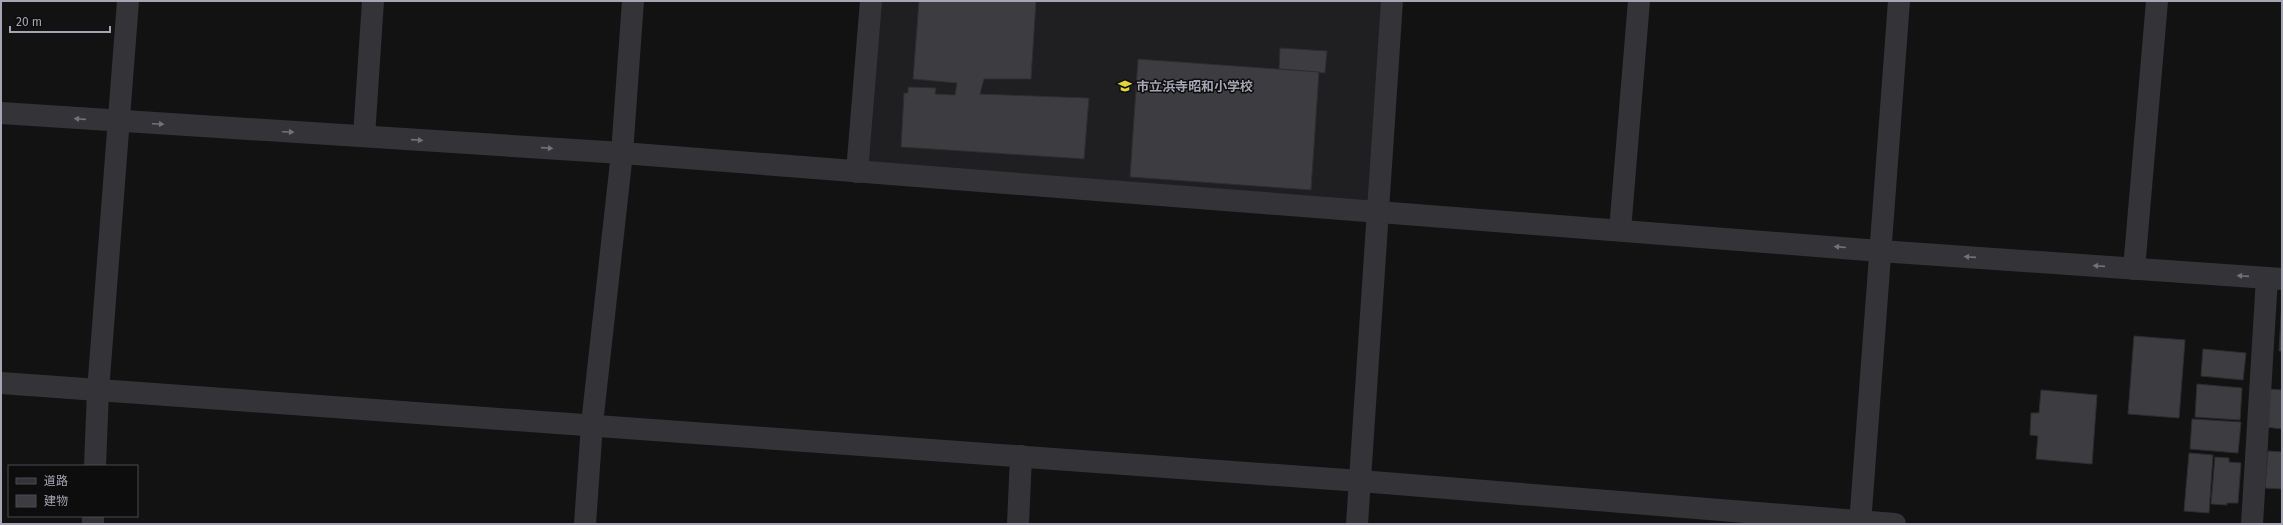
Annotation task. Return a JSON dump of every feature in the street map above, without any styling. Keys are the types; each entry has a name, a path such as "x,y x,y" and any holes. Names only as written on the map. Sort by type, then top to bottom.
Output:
{"street":[{"path":"95,465 98,391 128,1"},
{"path":"364,136 373,1"},
{"path":"584,524 592,424 622,153 633,1"},
{"path":"857,172 871,1"},
{"path":"1357,524 1376,210 1392,1"},
{"path":"1620,230 1639,1"},
{"path":"1860,523 1899,1"},
{"path":"2134,269 2157,1"},
{"path":"1,113 622,153 2274,279 2252,524"},
{"path":"1,382 98,391 592,424 1360,481 1860,523 1895,524"},
{"path":"1018,524 1021,456"}],"shaded area":[{"name":"市立浜寺昭和小学校","path":"871,1 1392,1 1376,210 857,172"}],"building":[{"path":"919,1 1036,1 1031,79 984,79 980,94 1089,98 1084,159 901,147 904,93 908,93 908,87 936,88 935,94 955,95 957,83 913,79"},
{"path":"1280,48 1327,51 1325,73 1279,69"},
{"path":"1138,59 1319,72 1311,190 1130,177"},
{"path":"2282,301 2282,351 2279,351"},
{"path":"2134,336 2185,340 2179,418 2128,414"},
{"path":"2203,349 2246,353 2243,380 2201,376"},
{"path":"2197,384 2242,388 2240,420 2195,417"},
{"path":"2269,389 2282,390 2282,429 2266,427"},
{"path":"2041,390 2097,395 2092,464 2036,459 2038,436 2030,435 2031,413 2039,413"},
{"path":"2192,419 2241,422 2238,453 2190,449"},
{"path":"2268,451 2282,452 2282,489 2265,488"},
{"path":"2189,453 2213,455 2209,513 2184,511"},
{"path":"2215,457 2229,458 2229,462 2241,463 2238,503 2227,503 2227,505 2211,504"}],"place":[{"name":"市立浜寺昭和小学校","path":"1125,86"}]}
